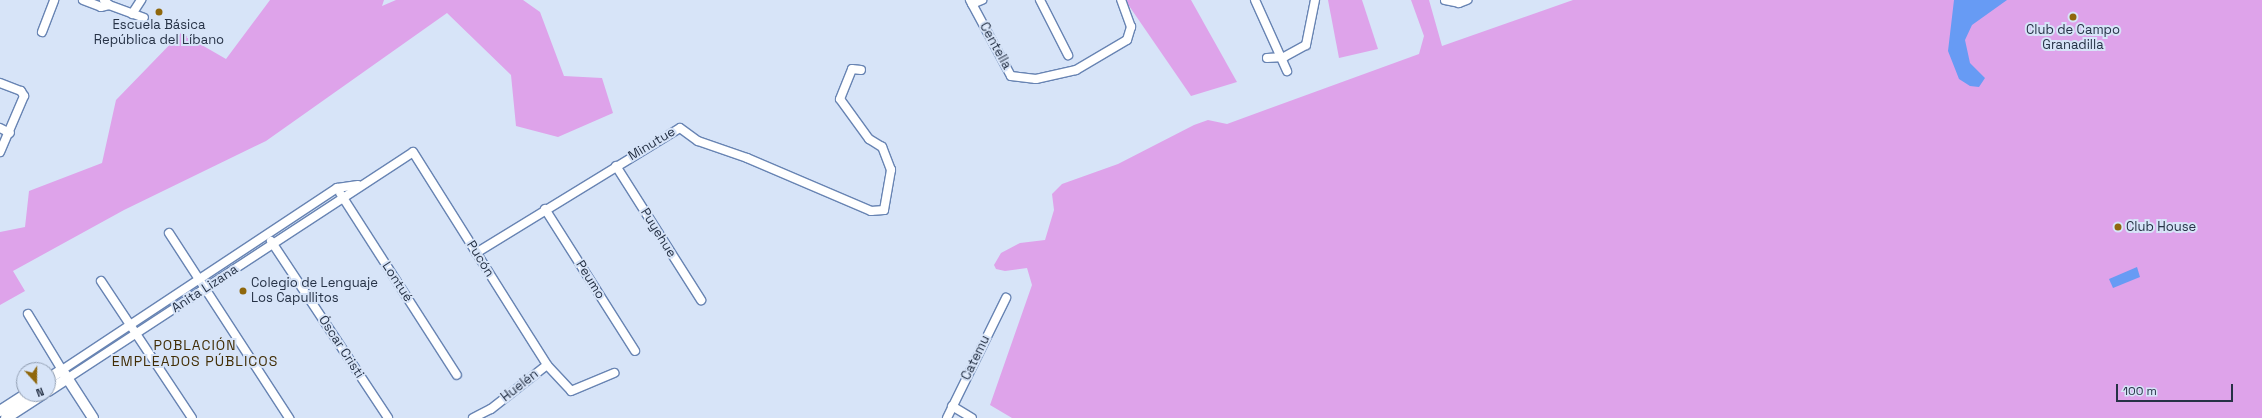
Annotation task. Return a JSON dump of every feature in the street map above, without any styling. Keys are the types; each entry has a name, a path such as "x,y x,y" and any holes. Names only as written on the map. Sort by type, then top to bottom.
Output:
{"street":[{"path":"42,32 54,0"},
{"path":"82,0 101,7 107,3 144,18"},
{"path":"132,14 141,0"},
{"path":"971,2 982,0"},
{"path":"1040,0 1068,54"},
{"name":"Centella","path":"971,2 1011,76 1036,79 1076,70 1127,40 1131,26 1121,0"},
{"path":"1256,0 1287,71"},
{"path":"1267,58 1282,57 1306,45 1315,0"},
{"path":"1445,0 1459,3 1467,0"},
{"name":"Minutue","path":"476,253 545,209 680,128 698,141 747,158 871,211 884,210 891,170 882,147 868,139 840,99 852,69 861,70"},
{"path":"0,83 20,90 24,96 10,133 0,152"},
{"path":"0,128 10,133"},
{"name":"Anita Lizana","path":"56,377 65,374 137,334 413,152"},
{"name":"Pucón","path":"413,152 547,365 571,391 614,373"},
{"name":"Puyehue","path":"616,166 701,300"},
{"name":"Anita Lizana","path":"56,383 65,374 131,325 337,188 361,185"},
{"name":"Lontué","path":"337,188 342,198 458,375"},
{"name":"Peumo","path":"545,209 635,351"},
{"path":"169,233 289,418"},
{"name":"Óscar Cristi","path":"267,235 388,418"},
{"path":"101,280 192,418"},
{"name":"Catemu","path":"947,418 1006,298"},
{"path":"28,314 93,418"},
{"name":"Huelén","path":"473,418 491,409 547,365"},
{"path":"0,411 16,401"},
{"path":"6,418 31,402"},
{"path":"952,406 972,418"}],"shaded area":[{"path":"270,0 384,0 382,6 396,0 523,0 540,12 564,76 602,78 613,113 558,137 516,126 511,75 447,13 266,141 124,210 13,271 25,291 0,305 0,232 25,227 29,191 102,163 116,100 181,33 226,59"},
{"path":"1125,0 1191,0 1237,82 1191,96"},
{"path":"1328,0 1362,0 1378,49 1339,58"},
{"name":"Club de Campo Granadilla","path":"1411,0 1429,0 1442,46 1573,0 2262,0 2262,418 1012,418 990,405 1032,285 1027,268 1005,271 996,269 994,265 1001,253 1020,243 1045,240 1054,210 1052,194 1062,184 1118,164 1194,125 1208,120 1227,124 1419,54 1424,36"}],"water":[{"path":"1954,0 2007,0 1972,25 1965,40 1970,63 1985,78 1979,87 1970,86 1959,79 1948,51"},
{"path":"2137,267 2140,277 2113,288 2109,279"}],"place":[{"name":"Escuela Básica República del Líbano","path":"159,12"},
{"name":"Club de Campo Granadilla","path":"2073,17"},
{"name":"Club House","path":"2118,227"},
{"name":"Colegio de Lenguaje Los Capullitos","path":"243,291"}],"district":[{"name":"POBLACIÓN EMPLEADOS PÚBLICOS","path":"195,354"}]}
